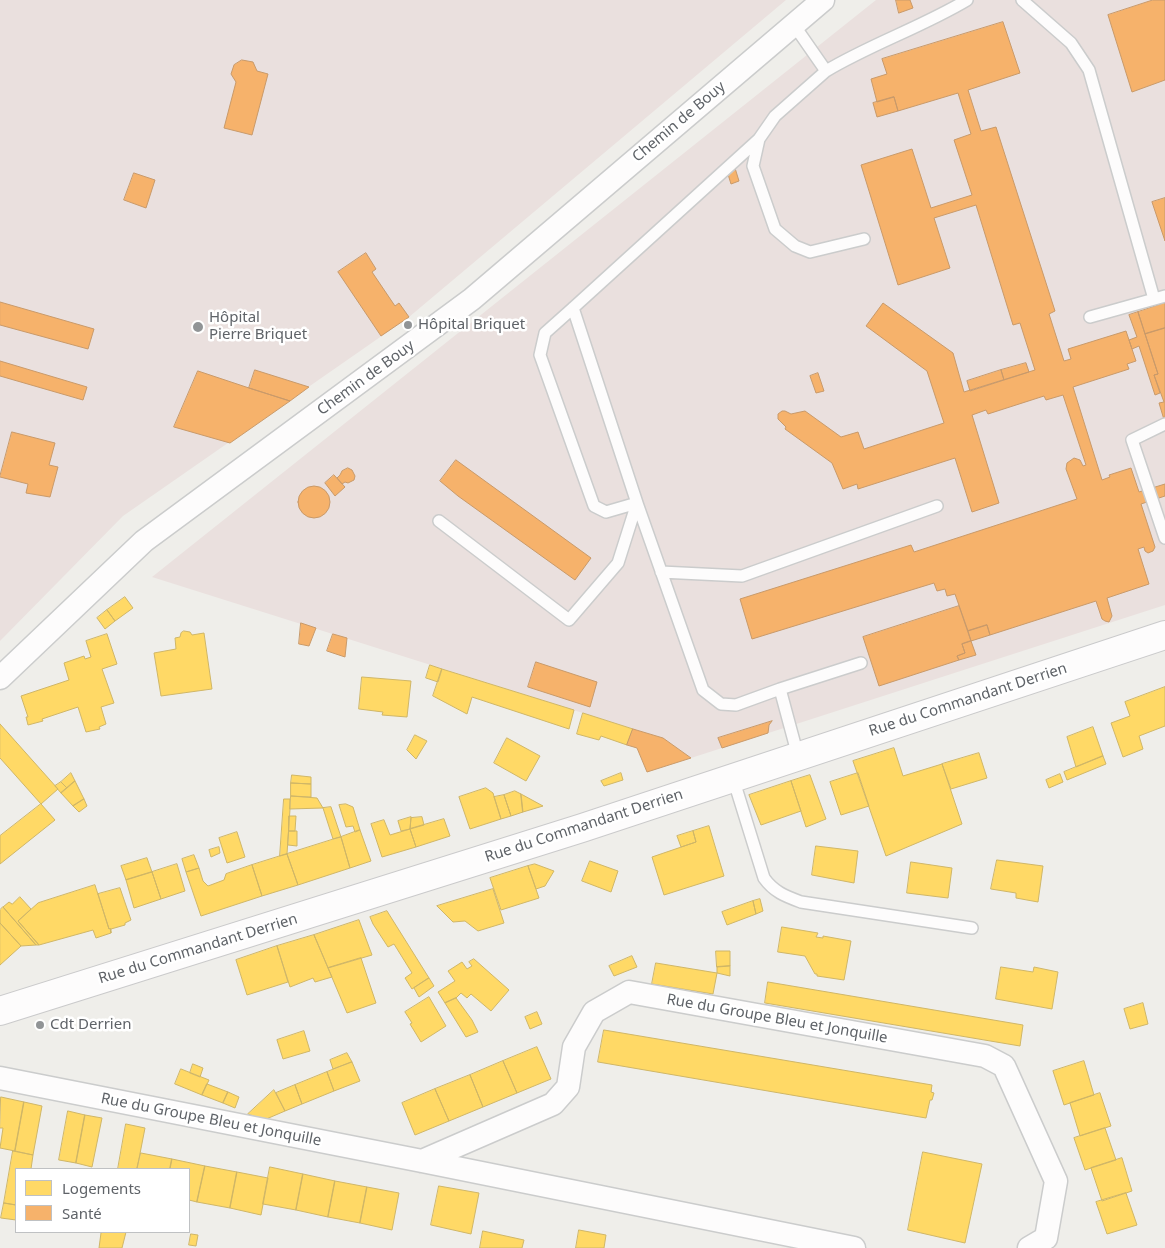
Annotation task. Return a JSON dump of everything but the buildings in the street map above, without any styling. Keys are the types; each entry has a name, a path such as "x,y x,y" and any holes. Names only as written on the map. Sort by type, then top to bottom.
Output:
{"main road":[{"name":"Rue du Commandant Derrien","path":"0,1011 573,831 1165,635"}],"street":[{"name":"Chemin de Bouy","path":"0,678 144,541 472,300 823,0"},
{"name":"Rue du Groupe Bleu et Jonquille","path":"422,1161 553,1104 568,1087 574,1047 594,1012 629,992 985,1056 1004,1066 1056,1181 1046,1238 1029,1248"},
{"name":"Rue du Groupe Bleu et Jonquille","path":"0,1078 854,1248"}],"lane":[{"path":"637,503 606,512 594,506 540,354 545,333 759,139 775,116 826,71 845,59 944,14 967,0"},
{"path":"1022,0 1071,43 1089,70 1160,298 1090,317"},
{"path":"794,25 826,71"},
{"path":"759,139 752,166 775,230 795,246 810,252 864,239"},
{"path":"574,308 637,503 703,690 721,704 736,705 861,664"},
{"path":"1165,424 1132,440 1165,538"},
{"path":"439,521 568,620 618,564 637,503"},
{"path":"661,572 742,576 937,506"},
{"path":"780,689 798,756"},
{"path":"731,778 737,791 764,878 770,887 779,893 800,902 972,928"}],"shaded area":[{"name":"Hôpital Pierre Briquet","path":"0,0 786,0 409,317 123,516 0,641"},
{"path":"876,0 1165,0 1165,605 691,758 662,738 152,577"}],"place":[{"name":"Hôpital Briquet","path":"408,325"},
{"name":"Hôpital Pierre Briquet","path":"198,327"},
{"name":"Cdt Derrien","path":"40,1025"}]}
